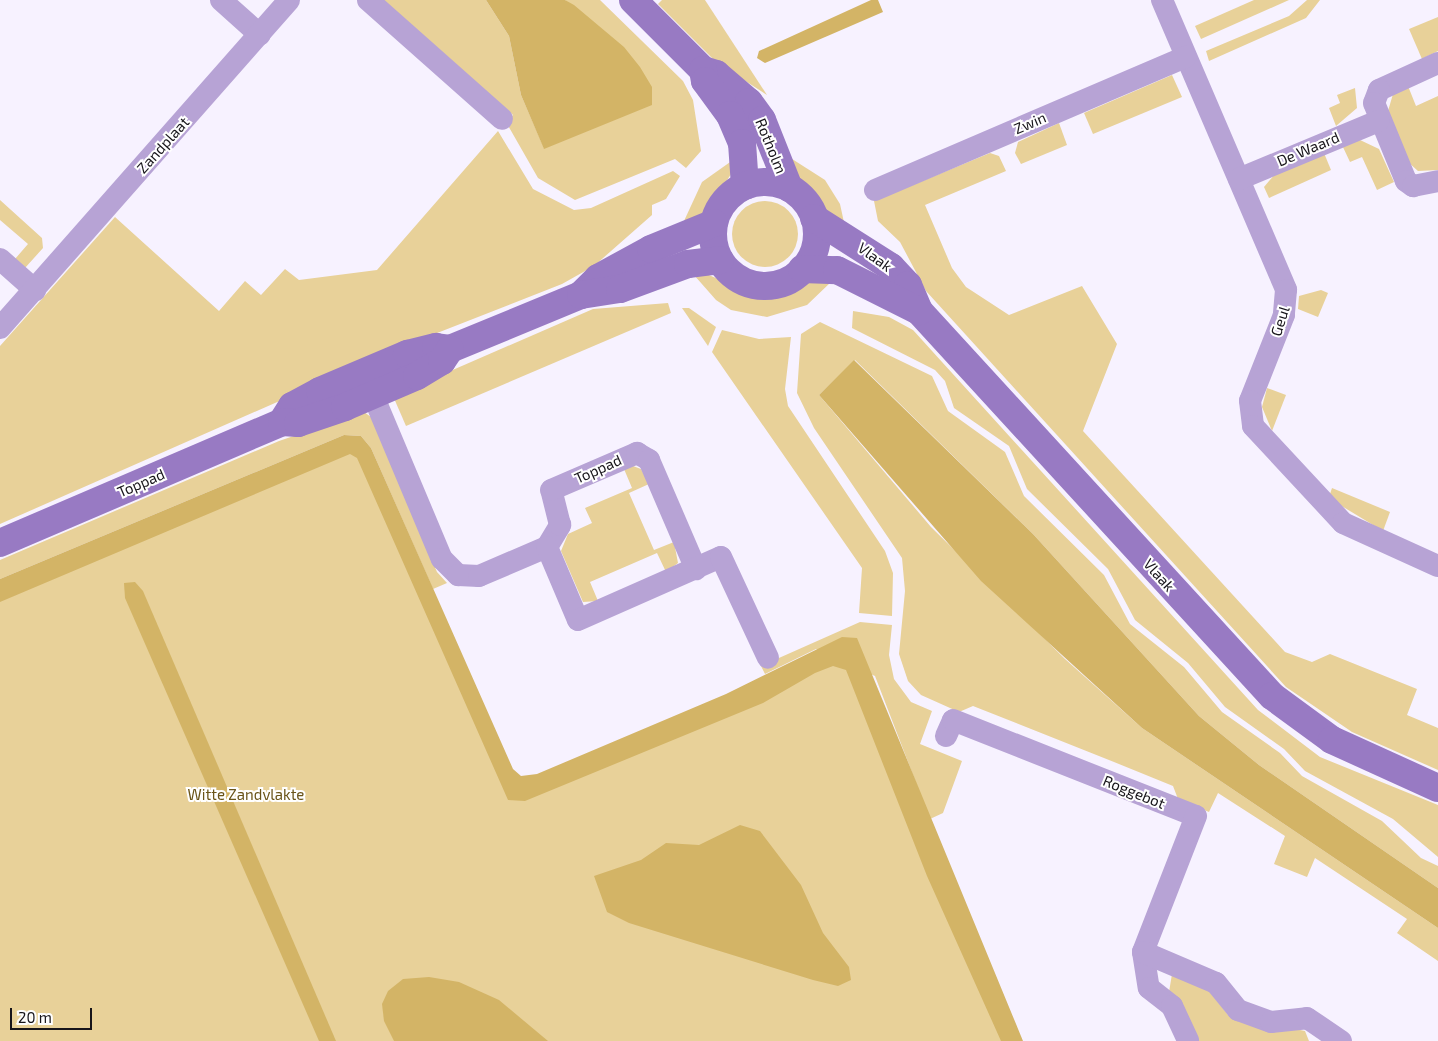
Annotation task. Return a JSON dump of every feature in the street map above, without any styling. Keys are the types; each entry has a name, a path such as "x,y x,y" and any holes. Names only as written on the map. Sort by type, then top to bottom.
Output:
{"street":[{"path":"221,0 260,35"},
{"name":"Zandplaat","path":"0,328 289,0"},
{"path":"368,0 502,119"},
{"name":"Rotholm","path":"633,0 703,70 728,82 756,110 789,188"},
{"name":"Geul","path":"1162,0 1287,296 1284,315 1250,401 1253,426 1337,518 1372,539 1438,566"},
{"name":"Zwin","path":"874,190 1186,57"},
{"path":"1438,63 1379,90 1374,103 1378,121 1406,181 1414,186 1438,181"},
{"name":"Rotholm","path":"703,70 705,82 730,115 742,143 745,186"},
{"name":"De Waard","path":"1239,179 1378,121"},
{"path":"767,182 789,188 804,201 814,218 815,246 802,269 782,282 758,285 736,277 720,260 713,242 714,223 728,197 745,186 767,182"},
{"name":"Vlaak","path":"814,218 891,267 908,285 919,311 1272,696 1332,740 1438,788"},
{"name":"Toppad","path":"581,294 598,278 643,253 714,223"},
{"path":"0,259 35,290"},
{"name":"Toppad","path":"0,543 282,422 298,423 368,384 408,354 436,347 450,349 581,294 620,289 688,264 720,260"},
{"name":"Vlaak","path":"802,269 837,270 919,311"},
{"path":"368,384 449,568 464,577 479,576 547,547 578,620 722,557 768,658"},
{"name":"Toppad","path":"547,547 560,525 551,490 640,454 649,460 696,569"},
{"name":"Roggebot","path":"946,736 953,720 1196,816 1143,952"},
{"path":"1143,952 1149,988 1172,1006 1188,1041"},
{"path":"1143,952 1216,983 1238,1010 1271,1022 1307,1018 1341,1041"}],"green space":[{"path":"383,0 486,0 509,36 521,95 544,148 628,53 565,0 600,0 683,81 693,100 701,151 686,168 675,159 575,200 538,178 506,122 513,115"},
{"path":"662,0 705,0 767,95 716,62 658,4"},
{"path":"1254,0 1289,0 1201,39 1195,26"},
{"path":"1307,0 1320,0 1306,18 1209,61 1206,51 1289,16"},
{"path":"1438,17 1438,51 1422,59 1409,29"},
{"path":"1172,75 1182,97 1093,134 1084,113"},
{"path":"1408,86 1416,106 1438,96 1438,170 1418,171 1408,162 1388,111 1393,94"},
{"path":"1355,88 1357,108 1336,126 1329,108 1340,103 1337,95"},
{"path":"1059,123 1067,145 1021,164 1015,153 1018,142"},
{"path":"498,131 533,189 574,210 591,208 673,171 680,176 666,199 652,205 652,215 594,266 562,284 409,344 0,524 0,346 115,217 219,311 245,281 261,295 285,269 299,280 377,270"},
{"path":"1360,140 1379,149 1394,182 1377,190 1362,157 1350,162 1342,145"},
{"path":"990,153 999,156 1006,171 925,205 952,268 966,287 1009,315 1082,286 1117,344 1083,431 1285,652 1312,662 1330,654 1417,689 1407,715 1438,728 1438,770 1352,732 1286,687 926,291 900,242 878,221 874,201"},
{"path":"1324,153 1331,170 1269,198 1264,187 1275,174"},
{"path":"789,157 825,180 840,204 845,227 828,218 801,184"},
{"path":"733,160 733,171 709,208 698,218 684,221 702,182"},
{"path":"0,200 42,238 43,248 25,268 15,259 28,244 0,220"},
{"path":"765,201 778,204 788,211 795,221 798,234 795,247 788,257 778,264 765,267 752,264 742,257 735,247 732,234 735,221 742,211 752,204"},
{"path":"704,273 756,295 780,295 812,281 831,282 807,305 767,317 731,310 716,300 694,275"},
{"path":"1321,290 1328,293 1318,317 1298,309 1299,296"},
{"path":"668,303 671,313 406,426 393,396 593,309"},
{"path":"682,308 689,308 716,327 708,346"},
{"path":"853,311 889,317 913,330 1258,710 1320,757 1438,805 1438,857 1393,819 1305,771 1284,749 1225,707 1188,663 1135,620 1108,569 1027,489 1009,446 954,408 945,381 935,370 852,328"},
{"path":"820,322 932,376 948,411 1005,452 1024,496 1104,575 1130,624 1184,667 1222,712 1280,753 1302,776 1382,821 1421,858 1438,866 1438,888 1259,765 1199,716 1033,534 855,360 819,395 931,527 1065,659 1142,728 1438,928 1438,961 1397,933 1407,919 1315,858 1307,877 1274,864 1285,836 1218,793 1209,812 1178,799 1173,786 1114,762 973,706 959,712 921,695 908,681 899,654 905,591 902,558 814,428 797,393 801,334"},
{"path":"722,330 759,339 791,337 785,389 788,406 885,551 893,573 892,616 859,613 862,568 712,352"},
{"path":"1267,388 1286,395 1272,431 1262,407"},
{"path":"364,412 371,417 437,572 447,583 433,589 371,448 361,436 344,435 0,579 0,560 279,441"},
{"name":"Witte Zandvlakte","path":"345,442 363,450 514,793 835,652 858,661 1017,1041 0,1041 0,587"},
{"path":"633,466 641,469 649,484 629,493 654,550 674,542 678,563 666,572 657,553 590,582 598,601 583,602 561,551 568,534 592,523 585,508 632,488 624,469"},
{"path":"1332,488 1390,512 1383,531 1340,505 1330,494"},
{"path":"860,622 892,625 889,655 894,679 911,702 932,711 920,744 962,761 943,813 930,819 875,676 816,649 765,674 761,666"},
{"path":"1172,974 1206,987 1229,1016 1305,1031 1309,1041 1198,1041 1169,992"}],"shaded area":[{"path":"486,0 565,0 574,5 624,47 640,67 652,87 652,105 544,149 521,95 509,36"},
{"path":"871,0 878,0 883,12 765,63 757,58 759,51"},
{"path":"854,360 1033,534 1199,716 1259,765 1438,888 1438,928 1142,728 981,581 819,395"},
{"path":"344,435 361,436 371,448 513,769 521,776 537,774 726,694 842,637 857,638 1023,1041 1001,1041 927,876 846,670 833,666 815,673 763,703 525,801 508,800 357,458 350,454 0,602 0,579"},
{"path":"135,582 143,591 336,1041 319,1041 125,598 124,583"},
{"path":"740,825 760,831 801,885 823,933 849,967 851,980 838,986 813,980 629,923 607,912 594,876 641,860 666,843 699,845"},
{"path":"429,977 459,982 499,1000 548,1041 394,1041 384,1021 382,1004 388,991 403,979"}]}
